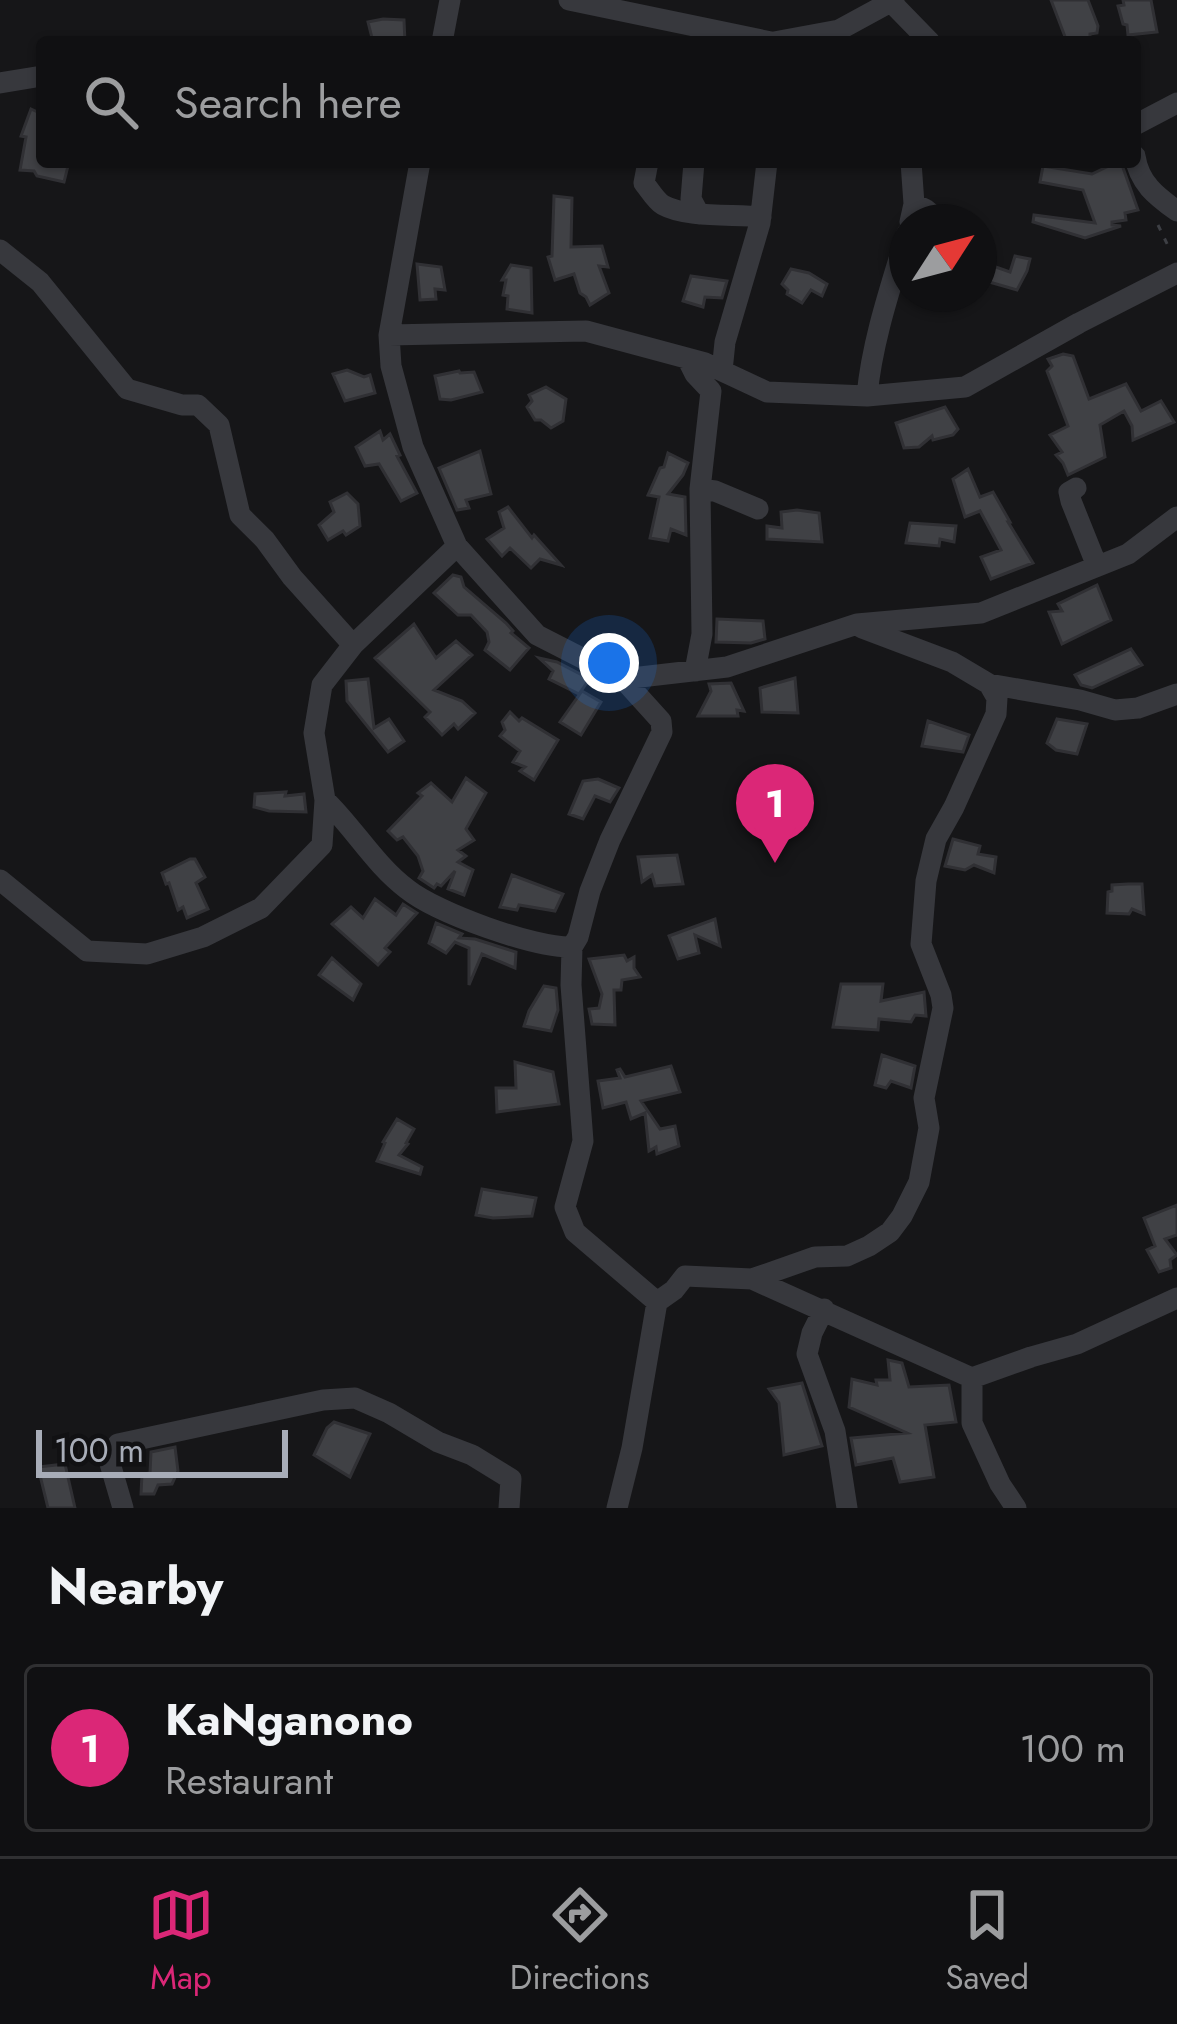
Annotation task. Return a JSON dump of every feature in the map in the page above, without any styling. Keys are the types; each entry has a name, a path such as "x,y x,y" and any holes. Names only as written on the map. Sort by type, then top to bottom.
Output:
{"street":[{"path":"443,36 450,0"},
{"path":"569,0 743,36"},
{"path":"836,36 892,1 924,36"},
{"path":"0,83 36,77"},
{"path":"1141,122 1177,103"},
{"path":"419,168 389,335 391,366 413,447 457,546 537,634 623,680 661,721 662,733 610,840 572,947 583,1141 565,1207 575,1232 657,1302"},
{"path":"647,168 644,182 662,204 699,214 761,217"},
{"path":"722,370 725,342 761,217 766,168"},
{"path":"910,168 912,204"},
{"path":"1138,168 1148,189 1177,211"},
{"path":"693,173 691,199 699,214"},
{"path":"0,250 40,282 127,389 198,405 219,424 240,514 353,645"},
{"path":"389,335 586,331 687,358 767,392 868,396 965,387 1177,269"},
{"path":"868,396 889,292"},
{"path":"687,358 694,374 712,391 700,489 702,634 695,671"},
{"path":"1076,488 1069,491 1071,501 1096,566"},
{"path":"700,489 758,509"},
{"path":"623,680 727,667 856,624 981,613 1128,554 1177,517"},
{"path":"0,880 87,951 147,954 203,937 261,908 322,845 326,800 314,733 322,685 353,645 457,546"},
{"path":"856,624 952,662 988,684 1115,710 1138,708 1177,694"},
{"path":"752,1279 814,1257 847,1256 869,1246 890,1232 919,1182 929,1128 924,1098 943,1009 921,944 926,881 936,839 996,714 997,698 988,684"},
{"path":"326,800 408,890 517,937 557,948 572,947"},
{"path":"616,1508 632,1448 657,1302 686,1276 752,1279 972,1378 1077,1344 1177,1298"},
{"path":"824,1310 807,1354 835,1431 847,1508"},
{"path":"972,1378 972,1423 1016,1508"},
{"path":"123,1508 109,1460 118,1444 323,1400 355,1398 511,1479 509,1508"}],"path":[{"path":"1158,225 1177,269"}],"building":[{"path":"1051,0 1088,0 1097,33 1065,36"},
{"path":"1123,0 1151,0 1157,32 1128,35 1118,6 1124,5"},
{"path":"404,20 405,36 372,36 368,22"},
{"path":"31,109 36,111 36,168 68,168 64,182 20,170 26,137 21,136"},
{"path":"1043,168 1092,174 1123,168 1138,210 1125,213 1126,220 1112,222 1121,226 1085,238 1033,222 1034,215 1095,223 1083,190 1040,182"},
{"path":"554,196 572,198 571,247 602,246 608,267 599,266 609,293 590,305 574,274 555,280 548,257 552,256"},
{"path":"1015,256 1030,259 1017,290 997,284 997,267 1010,272"},
{"path":"417,264 441,267 445,290 435,289 436,299 420,300"},
{"path":"511,265 531,268 532,313 507,309 506,280 502,280"},
{"path":"791,269 827,284 822,296 811,290 802,303 787,294 782,284"},
{"path":"691,276 727,281 722,298 705,297 703,307 683,301"},
{"path":"1073,356 1089,399 1126,384 1141,411 1161,401 1174,422 1133,440 1124,411 1100,425 1105,457 1068,475 1056,455 1062,452 1050,435 1068,426 1047,371 1052,366 1048,359"},
{"path":"347,370 370,375 375,393 345,401 333,374"},
{"path":"474,372 482,392 440,399 435,376"},
{"path":"546,387 566,399 563,421 551,428 535,420 527,407 532,401 529,395"},
{"path":"945,407 958,429 953,435 933,440 932,436 919,447 904,448 896,423"},
{"path":"380,431 383,440 390,434 417,493 401,501 379,464 365,466 356,447"},
{"path":"480,451 491,494 466,500 469,508 457,510 439,468"},
{"path":"668,453 688,463 668,494 685,497 686,535 671,529 668,541 650,538 659,497 648,495"},
{"path":"968,469 980,497 993,492 1033,563 991,579 981,557 1001,550 980,511 965,517 953,479"},
{"path":"347,493 358,504 360,526 328,540 319,525 334,512 330,502"},
{"path":"508,507 561,565 540,559 531,568 510,548 502,556 487,539 504,528 499,512"},
{"path":"781,512 819,513 822,542 767,539 767,526 782,528"},
{"path":"910,523 956,526 954,542 940,539 939,546 906,543"},
{"path":"453,575 461,577 464,587 529,648 510,670 485,650 487,632 471,615 458,615 434,593"},
{"path":"1097,585 1111,620 1062,644 1049,612 1062,611 1058,604"},
{"path":"717,619 763,621 765,639 716,642"},
{"path":"414,624 436,658 456,641 472,655 434,690 462,701 475,713 458,729 454,724 442,735 425,717 430,712 375,658"},
{"path":"1131,649 1142,665 1092,688 1081,685 1075,675"},
{"path":"539,658 557,662 588,681 579,694 549,679 553,671"},
{"path":"795,678 798,713 762,712 760,688"},
{"path":"368,679 374,728 389,719 404,741 388,752 347,701 346,681"},
{"path":"731,683 744,711 737,710 738,716 698,716 711,691 709,684"},
{"path":"582,691 601,702 581,735 560,722"},
{"path":"510,712 558,740 534,780 520,771 525,767 513,762 520,751 500,736"},
{"path":"1057,719 1087,724 1077,754 1047,743"},
{"path":"928,721 969,735 963,752 922,746"},
{"path":"466,778 486,793 466,829 474,840 458,850 466,856 458,862 473,870 464,895 448,889 455,871 434,888 419,878 423,871 418,856 403,837 397,840 388,831 431,783 452,802"},
{"path":"598,779 619,788 610,802 595,796 583,819 569,814 583,781"},
{"path":"286,792 285,796 304,794 306,812 254,807 255,794"},
{"path":"953,839 980,846 978,854 996,857 994,873 974,865 965,870 945,866"},
{"path":"677,855 683,884 655,886 652,875 642,882 638,857"},
{"path":"195,859 205,877 196,883 208,909 187,918 183,907 178,910 162,873"},
{"path":"512,875 563,894 555,911 500,907"},
{"path":"1142,884 1144,914 1132,909 1129,914 1107,913 1112,885"},
{"path":"375,899 396,915 403,904 417,913 385,948 390,952 378,965 332,924 351,907 363,918"},
{"path":"715,919 720,946 695,935 699,953 678,959 669,936"},
{"path":"436,923 462,934 459,938 516,952 515,968 482,954 469,985 469,948 455,942 446,953 429,943"},
{"path":"624,955 627,961 634,957 640,977 622,980 621,990 614,990 615,1025 592,1024 589,1009 599,1008 602,994 589,959"},
{"path":"332,958 361,984 353,1000 319,975"},
{"path":"841,984 883,984 881,1001 924,992 926,1016 915,1015 911,1022 879,1019 878,1030 833,1027"},
{"path":"544,986 556,988 558,1010 551,1031 524,1026"},
{"path":"882,1055 915,1066 911,1088 891,1081 886,1088 875,1085"},
{"path":"515,1062 553,1072 559,1104 497,1112 496,1088 516,1088"},
{"path":"671,1066 680,1092 641,1101 660,1129 675,1126 679,1146 657,1154 656,1147 649,1151 645,1113 631,1119 626,1102 603,1108 598,1081 620,1078 620,1069 625,1077"},
{"path":"397,1119 414,1129 399,1155 422,1167 420,1174 377,1161"},
{"path":"482,1189 536,1198 532,1216 476,1215"},
{"path":"1177,1205 1177,1235 1165,1239 1177,1255 1170,1260 1171,1268 1159,1272 1147,1250 1155,1246 1144,1218"},
{"path":"888,1360 902,1363 909,1387 949,1385 956,1422 925,1425 934,1477 900,1482 893,1458 856,1465 851,1438 907,1433 849,1407 852,1379 877,1385 876,1380 890,1380"},
{"path":"802,1383 822,1446 784,1455 779,1403 769,1389"},
{"path":"334,1422 370,1434 350,1477 314,1455"},
{"path":"175,1447 178,1471 172,1484 158,1485 154,1494 141,1494 142,1474 150,1473 151,1452"},
{"path":"65,1464 75,1508 48,1508 38,1467"}],"place":[{"name":"KaNganono","path":"775,863"}]}
